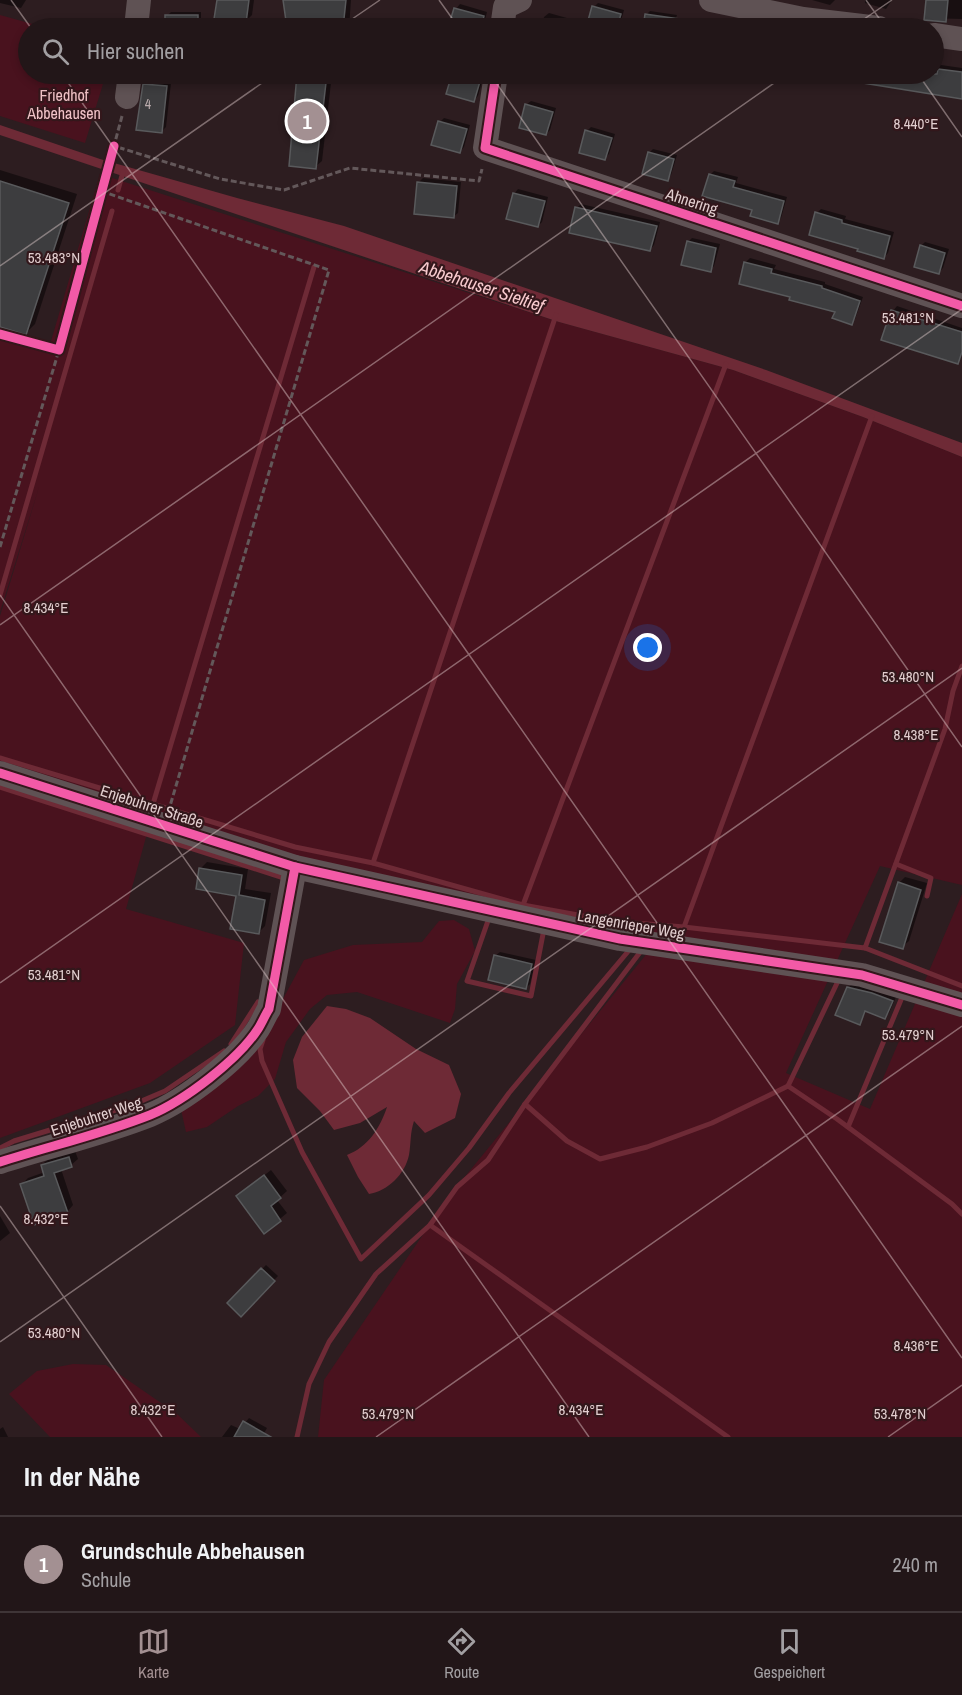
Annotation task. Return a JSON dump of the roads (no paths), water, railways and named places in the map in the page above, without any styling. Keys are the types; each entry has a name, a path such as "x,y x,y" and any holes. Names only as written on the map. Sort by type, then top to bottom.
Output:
{"street":[{"path":"137,18 139,0"},
{"path":"504,18 506,8 520,0"},
{"path":"711,0 798,18"},
{"path":"944,37 962,39"},
{"path":"127,97 129,84"},
{"name":"Ahnering","path":"495,84 485,148 962,306"},
{"name":"Enjebuhrer Straße","path":"0,773 296,867"},
{"name":"Langenrieper Weg","path":"296,867 620,939 862,975 962,1005"},
{"name":"Enjebuhrer Weg","path":"0,1162 152,1114 216,1073 241,1050 258,1029 268,1009 296,867"}],"water":[{"name":"Abbehauser Sieltief","path":"0,125 100,159 344,226 766,370 962,443 962,457 863,417 733,370 559,322 0,135"},
{"path":"327,1006 346,1009 370,1018 416,1049 449,1065 461,1094 455,1118 425,1133 414,1121 409,1155 404,1169 389,1185 369,1194 347,1155 361,1147 372,1136 387,1107 360,1123 334,1130 320,1111 297,1088 293,1060 302,1037"}],"waterway":[{"path":"118,190 123,172"},
{"path":"0,595 112,211"},
{"path":"153,804 314,267"},
{"path":"373,863 556,315"},
{"path":"523,905 726,364"},
{"path":"684,927 872,416"},
{"path":"179,812 295,847 373,863 523,905 611,921 865,948 945,729 953,691 962,666"},
{"path":"0,758 166,808"},
{"path":"0,787 284,878 283,881"},
{"path":"896,864 931,878 927,896"},
{"path":"490,915 467,981 531,996 544,929"},
{"path":"263,1040 260,1049 262,1061 302,1152 361,1259 429,1195 469,1148 509,1093 631,948"},
{"path":"865,948 962,986"},
{"path":"297,1437 309,1384 329,1342 376,1274 430,1225 457,1187 488,1160 525,1104 641,951"},
{"path":"525,1104 567,1141 600,1159 647,1147 712,1123 788,1086 839,979"},
{"path":"848,1127 903,995 905,995"},
{"path":"231,1044 258,1002"},
{"path":"0,1148 14,1141 132,1105 165,1091 224,1051"},
{"path":"788,1086 837,1119 952,1204 962,1214"},
{"path":"430,1225 728,1437"}],"place":[{"name":"Grundschule Abbehausen","path":"307,121"}],"park label":[{"name":"Friedhof Abbehausen","path":"64,104"}]}
